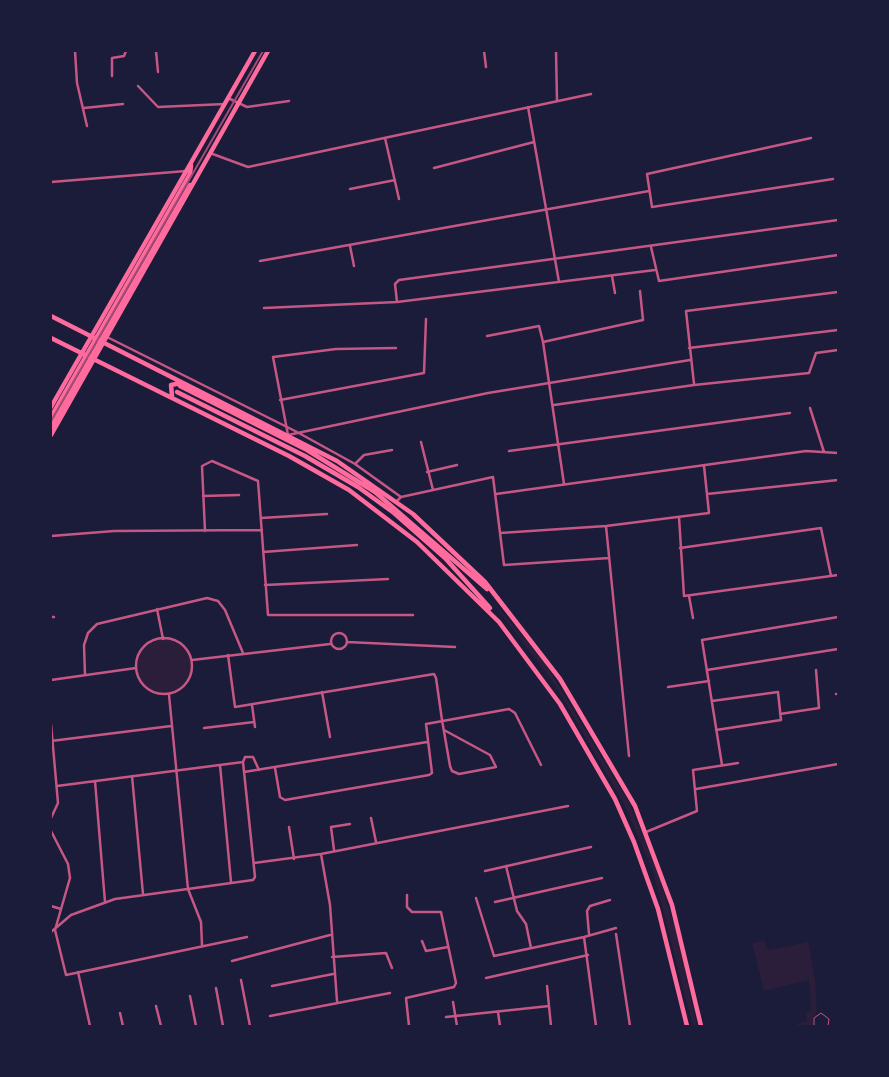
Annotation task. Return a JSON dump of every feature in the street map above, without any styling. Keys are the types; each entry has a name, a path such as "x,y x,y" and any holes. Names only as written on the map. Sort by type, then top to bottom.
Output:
{"main road":[{"path":"51,407 255,51"},
{"path":"51,435 268,51"},
{"path":"51,427 167,220 190,174 191,163"},
{"path":"51,417 167,220 198,175"},
{"path":"116,296 119,300 128,302"},
{"path":"51,316 105,340 307,450 375,492 431,538 510,611"},
{"path":"51,338 289,456 357,495 436,559 499,622"},
{"path":"66,380 72,381 78,388"},
{"path":"175,399 170,392 171,385 183,384 337,461 399,499 452,549 510,611 576,704 621,780 646,832 680,933 701,1026"},
{"path":"177,392 314,461 366,493 445,558 499,622 560,704 615,799 638,852 658,909 687,1026"}],"street":[{"path":"75,51 77,83 88,126"},
{"path":"112,76 112,58 124,56 126,51"},
{"path":"156,51 158,72"},
{"path":"484,51 486,67"},
{"path":"556,51 557,101"},
{"path":"138,86 158,107 226,101 247,107 289,101"},
{"path":"210,153 248,167 591,94"},
{"path":"84,108 122,104"},
{"path":"528,107 559,282"},
{"path":"385,138 399,199"},
{"path":"811,138 647,174 652,207 833,179"},
{"path":"434,168 534,142"},
{"path":"51,182 186,171"},
{"path":"350,190 394,180"},
{"path":"260,261 649,191"},
{"path":"397,302 395,284 399,280 838,220"},
{"path":"350,246 354,265"},
{"path":"651,247 659,281 838,255"},
{"path":"264,308 397,302 655,270"},
{"path":"612,276 615,293"},
{"path":"544,342 643,320 639,291"},
{"path":"694,385 686,311 838,292"},
{"path":"279,400 424,373 426,319"},
{"path":"488,336 539,326 554,405 564,484"},
{"path":"690,348 838,330"},
{"path":"105,340 297,432 355,464 399,499 491,477 494,479 503,565 609,558"},
{"path":"396,348 275,355 272,360 288,435 550,383 690,360"},
{"path":"554,405 694,385 809,373 816,353 838,350"},
{"path":"810,408 824,452"},
{"path":"509,451 790,413"},
{"path":"421,442 433,490"},
{"path":"355,464 364,455 392,450"},
{"path":"496,494 806,451 838,453"},
{"path":"205,531 202,466 205,462 219,463 258,481 268,615 413,614"},
{"path":"427,472 457,465"},
{"path":"500,533 607,526 709,513 704,466"},
{"path":"707,494 838,480"},
{"path":"203,496 239,495"},
{"path":"261,518 327,514"},
{"path":"679,517 684,595 838,575"},
{"path":"607,526 629,756"},
{"path":"680,548 821,527 831,576"},
{"path":"51,536 114,531 262,530"},
{"path":"263,552 357,545"},
{"path":"265,585 388,579"},
{"path":"689,596 693,618"},
{"path":"85,675 84,645 92,627 104,621 207,598 218,601 229,617 243,653"},
{"path":"157,609 163,639"},
{"path":"722,765 702,640 838,617"},
{"path":"330,644 337,633 343,634 347,642"},
{"path":"163,639 182,641 192,660 189,679 169,695 148,689 136,668 141,648 163,639"},
{"path":"192,660 330,644 341,649 347,642"},
{"path":"347,642 455,646"},
{"path":"707,670 838,649"},
{"path":"228,655 233,705 252,705 434,674 450,766 455,773 495,768 494,760 484,752 444,730"},
{"path":"51,680 136,668"},
{"path":"780,715 820,708 816,670"},
{"path":"668,687 709,681"},
{"path":"322,692 330,737"},
{"path":"712,701 777,692 780,720 716,730"},
{"path":"169,695 188,889 201,922 202,945"},
{"path":"204,728 255,724 252,705"},
{"path":"275,768 280,797 285,800 432,773 426,724 509,709 515,713 541,765"},
{"path":"51,724 58,809 51,818"},
{"path":"52,741 171,726"},
{"path":"244,772 428,741"},
{"path":"53,931 71,915 105,902 255,878 243,763 245,757 254,758 259,770"},
{"path":"646,832 695,812 693,770 738,762"},
{"path":"57,786 243,763"},
{"path":"696,789 838,764"},
{"path":"220,765 230,882"},
{"path":"132,776 143,894"},
{"path":"95,781 105,902"},
{"path":"254,863 334,852 568,806"},
{"path":"371,818 376,843"},
{"path":"334,852 331,827 350,824"},
{"path":"289,827 294,859"},
{"path":"51,831 69,870 70,886 53,931 66,975 247,937"},
{"path":"485,871 591,848"},
{"path":"321,854 337,1001"},
{"path":"506,866 517,911 526,924 531,948"},
{"path":"495,902 602,878"},
{"path":"407,895 407,907 412,912 440,911 456,985 406,998 408,1026"},
{"path":"476,898 492,955 616,928"},
{"path":"596,1026 588,955 587,911 590,906 610,900"},
{"path":"51,906 62,909"},
{"path":"232,961 331,934"},
{"path":"616,934 629,1026"},
{"path":"422,940 426,951 448,947"},
{"path":"332,957 386,953 392,968"},
{"path":"486,978 588,955"},
{"path":"78,972 90,1026"},
{"path":"272,986 333,974"},
{"path":"241,980 250,1026"},
{"path":"547,986 551,1026"},
{"path":"216,988 223,1026"},
{"path":"270,1016 327,1006 337,1001 390,993"},
{"path":"190,996 196,1026"},
{"path":"453,1002 457,1026"},
{"path":"156,1006 161,1026"},
{"path":"446,1017 549,1006"},
{"path":"498,1012 500,1026"},
{"path":"120,1013 123,1026"}],"lane":[{"path":"814,1026 814,1018 821,1013 828,1016 828,1026"}],"shaded area":[{"path":"486,594 544,661 630,804 660,878 679,942 697,1026 693,1026 653,872 624,804 555,685"},
{"path":"164,638 184,646 192,666 184,686 164,694 144,686 136,666 144,646"},
{"path":"764,940 768,950 808,942 815,979 817,1012 812,1019 814,1026 791,1026 807,1021 805,1013 811,1011 809,980 764,991 752,943"}],"railway":[{"path":"51,421 263,51"}]}
